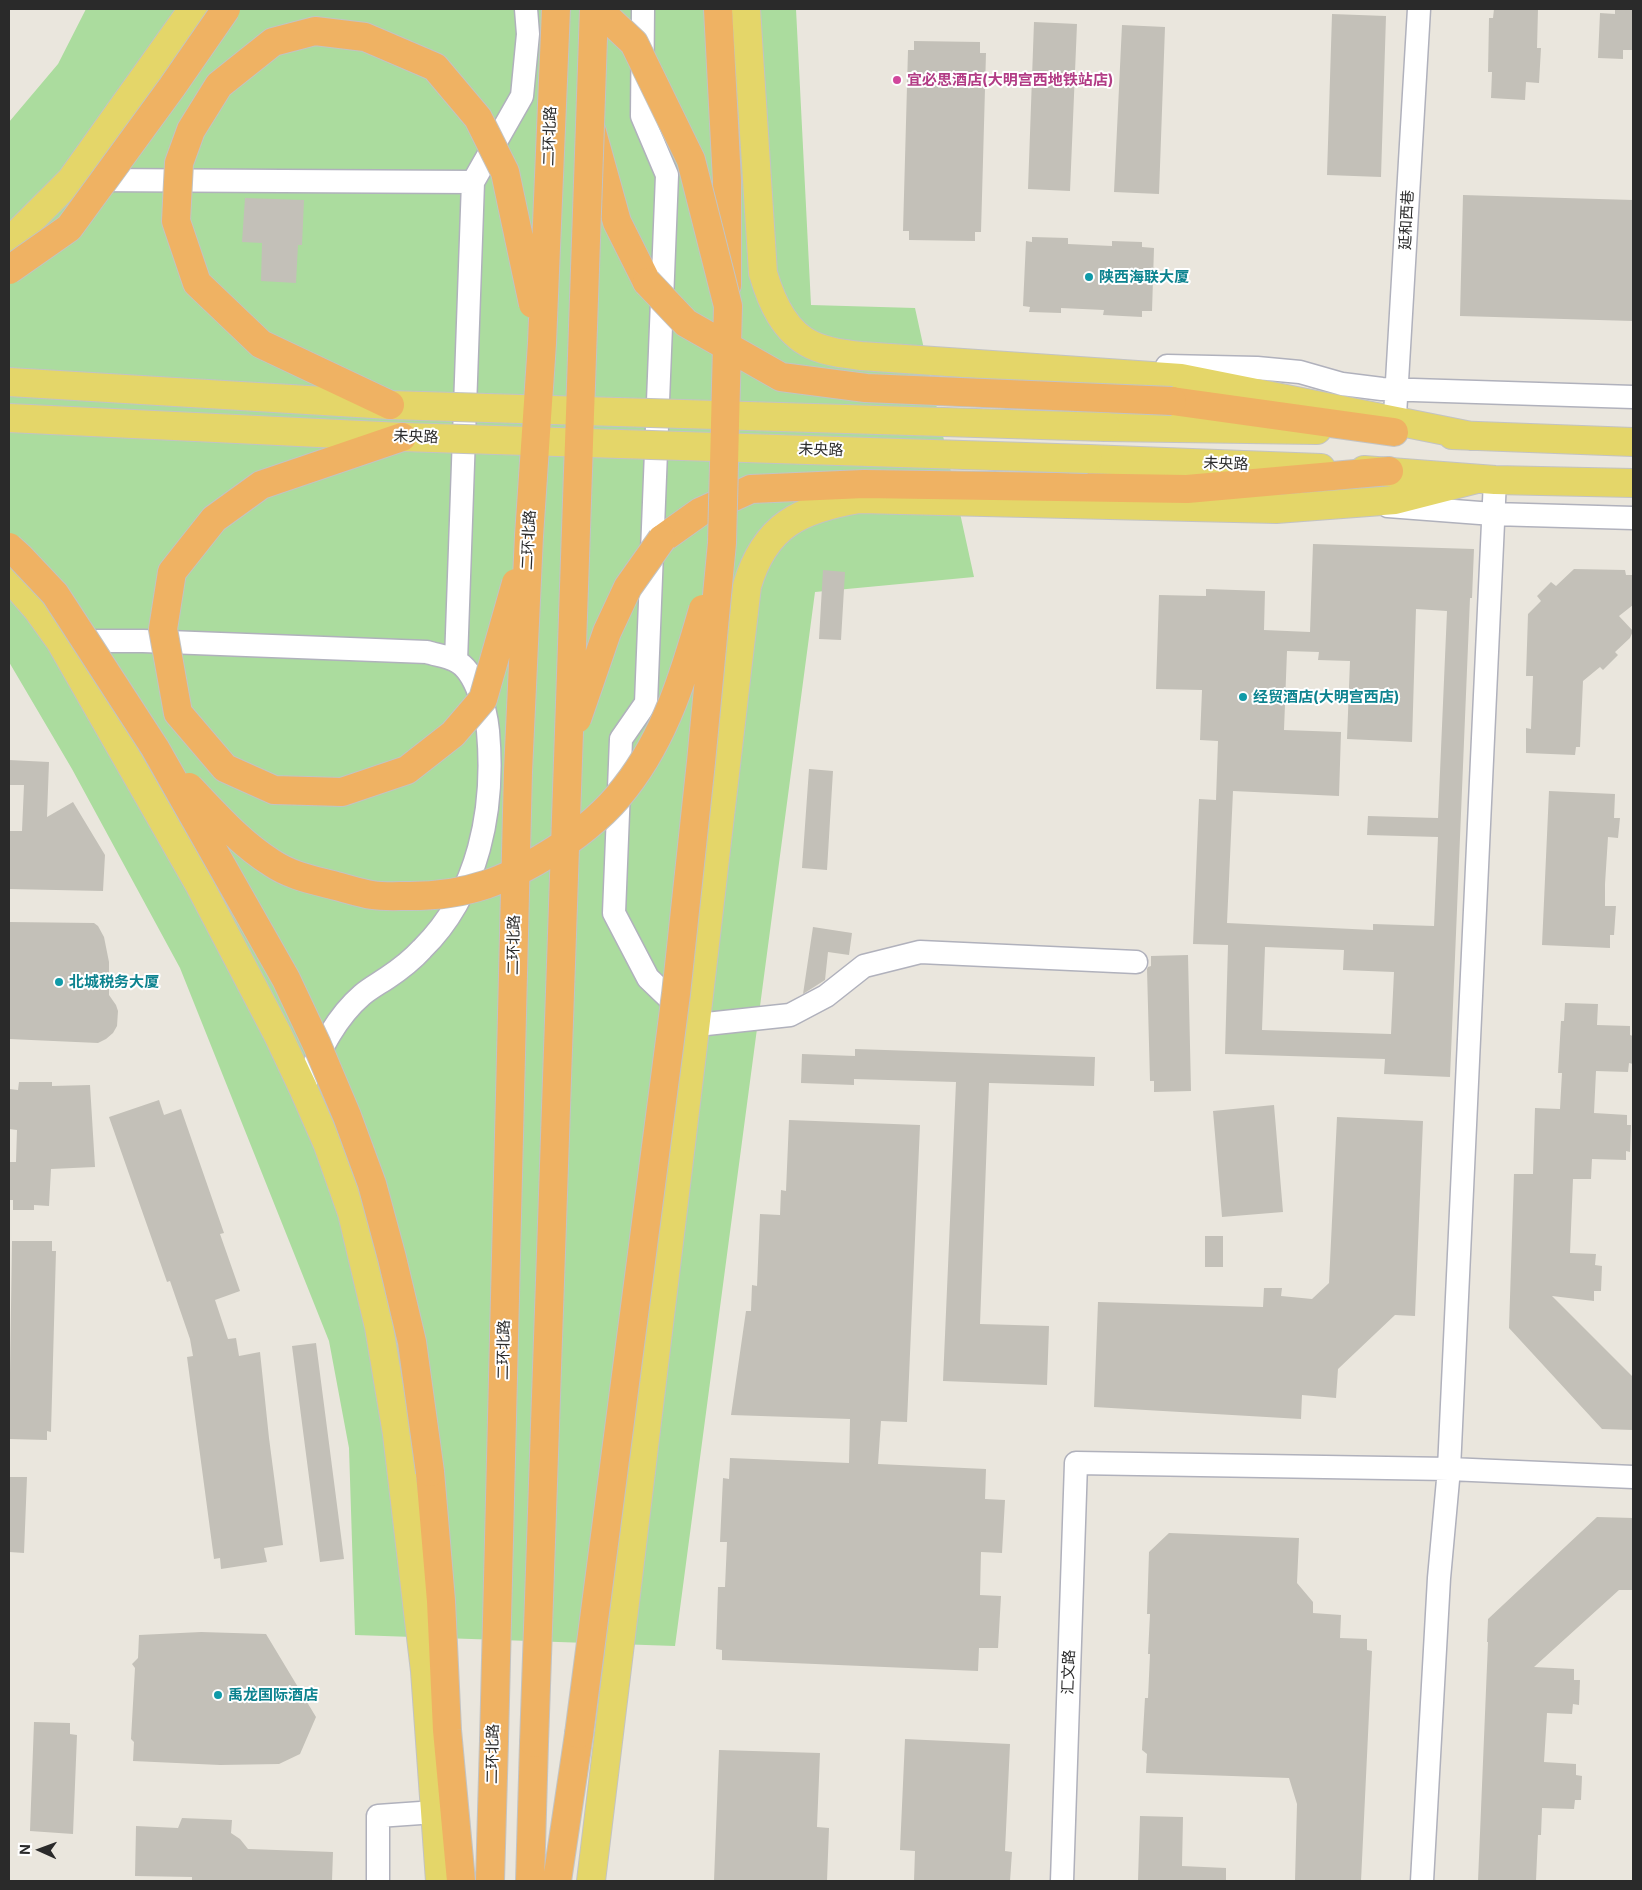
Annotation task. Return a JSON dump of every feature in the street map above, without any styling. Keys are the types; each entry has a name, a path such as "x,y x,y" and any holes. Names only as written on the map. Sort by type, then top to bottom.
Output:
{"highway":[{"path":"9,270 69,228 172,87 226,9"},
{"name":"二环北路","path":"490,1881 518,772 529,536 542,343 556,9"},
{"path":"530,1881 594,9"},
{"path":"598,9 634,43 691,160 728,306"},
{"path":"557,1881 579,1734 676,994 722,543 728,306 727,181 718,9"},
{"path":"390,405 261,344 197,283 176,221 179,163 191,130 219,85 273,42 315,30 365,37 435,67 478,118 505,172 542,343"},
{"path":"589,120 617,222 647,282 686,323 781,377 866,388 1172,401 1395,426"},
{"path":"402,437 261,486 214,519 172,572 163,629 178,713 226,768 274,790 342,792 407,770 454,734 483,699 529,536"},
{"path":"569,744 607,632 628,587 662,539 700,512 752,489 864,484 1187,489 1390,471"},
{"path":"155,748 189,787 242,840 273,864 302,878 373,895 404,896 432,896 472,890 500,881 532,864 571,839 598,818 631,780 651,749 670,712 689,657 722,543"},
{"path":"9,547 20,556 54,594 155,748 286,979 317,1045 372,1184 412,1342 430,1472 441,1601 447,1730 460,1881"}],"main road":[{"path":"9,242 71,180 193,9"},
{"path":"746,9 763,273 770,298 781,316 799,338 828,351 860,356 1181,378 1395,426"},
{"name":"未央路","path":"9,382 390,405 1106,427 1395,426 1472,436 1633,442"},
{"name":"未央路","path":"9,418 402,437 1088,459 1390,471 1486,479 1632,484"},
{"path":"591,1881 697,1025 747,586 761,552 789,522 810,511 833,504 859,500 1276,509 1395,500 1486,479"},
{"path":"9,577 37,609 60,641 199,884 303,1088 328,1145 352,1213 379,1327 398,1434 425,1671 440,1881"}],"street":[{"path":"456,661 473,182 522,96 528,34 526,9"},
{"path":"643,9 642,116 667,175 646,703 621,739 614,913 648,978 697,1025 790,1015 826,996 864,966 920,952 1136,962"},
{"name":"延和西巷","path":"1395,426 1419,9"},
{"path":"71,180 473,182"},
{"path":"1117,374 1165,366 1257,368 1300,372 1342,384 1397,389 1633,397"},
{"path":"1422,1881 1439,1578 1449,1469 1493,514 1486,479"},
{"path":"1347,504 1493,514 1633,518"},
{"path":"60,641 427,652 456,661 467,669 479,692 487,720 490,756 489,785 483,835 470,875 459,901 443,926 421,950 395,973 362,995 329,1034 303,1088"},
{"name":"汇文路","path":"1062,1881 1076,1463 1449,1469"},
{"path":"1449,1469 1633,1477"},
{"path":"378,1881 378,1816 435,1812"}],"green space":[{"path":"86,9 796,9 811,305 915,308 974,577 815,592 675,1646 355,1635 349,1448 329,1341 180,968 72,769 9,662 9,122 58,64"}],"building":[{"path":"1494,9 1538,9 1537,48 1541,48 1539,83 1526,82 1525,100 1491,98 1492,72 1488,72 1489,18 1493,18"},
{"path":"1615,9 1633,9 1633,50 1623,50 1623,59 1598,58 1600,13 1615,14"},
{"path":"1332,14 1386,16 1381,177 1327,175"},
{"path":"1034,22 1077,24 1070,191 1028,189"},
{"path":"1122,25 1165,27 1159,194 1114,192"},
{"path":"914,41 980,42 980,53 986,53 981,232 975,232 975,241 909,240 909,231 903,231 908,50 914,50"},
{"path":"1463,195 1633,200 1633,321 1460,316"},
{"path":"245,198 304,200 302,245 298,245 296,283 261,281 262,243 242,242"},
{"name":"陕西海联大厦","path":"1032,237 1068,238 1068,244 1112,246 1112,241 1142,242 1142,247 1154,248 1152,311 1142,311 1142,317 1103,315 1104,310 1061,308 1061,313 1029,312 1030,307 1023,306 1026,241 1032,242"},
{"path":"1313,544 1474,549 1472,598 1470,598 1450,1077 1384,1074 1385,1059 1225,1054 1228,945 1193,944 1199,799 1216,800 1218,741 1200,740 1202,690 1156,689 1159,595 1206,596 1206,589 1265,591 1264,630 1310,632","holes":["1416,609 1447,611 1438,818 1368,816 1367,835 1438,837 1434,926 1373,924 1373,930 1227,923 1233,791 1339,796 1341,732 1284,730 1287,651 1319,652 1318,660 1350,661 1347,739 1412,742","1265,947 1344,950 1343,970 1394,972 1391,1034 1262,1030"]},
{"path":"1574,569 1625,570 1626,575 1633,575 1633,605 1619,616 1633,631 1630,638 1615,652 1618,655 1603,670 1600,667 1583,681 1580,747 1576,747 1575,755 1526,753 1526,728 1531,729 1533,676 1526,676 1528,614 1541,601 1537,596 1551,582 1556,586"},
{"path":"823,570 845,572 841,640 819,639"},
{"path":"9,760 49,762 47,817 73,802 105,855 103,891 9,889 9,831 22,831 24,785 9,785"},
{"path":"809,769 833,771 827,870 802,868"},
{"path":"1549,791 1615,794 1614,818 1620,818 1618,838 1608,837 1605,884 1605,906 1616,906 1614,935 1610,935 1610,948 1542,945"},
{"name":"北城税务大厦","path":"9,922 94,923 98,926 104,937 109,962 109,995 118,1011 117,1026 113,1033 98,1043 9,1039"},
{"path":"813,927 852,933 849,955 828,952 825,980 803,994"},
{"path":"1188,955 1191,1091 1154,1092 1154,1081 1150,1081 1147,969 1151,966 1151,956"},
{"path":"1565,1003 1598,1004 1597,1025 1630,1026 1630,1035 1633,1036 1633,1064 1629,1063 1628,1072 1596,1071 1594,1113 1627,1115 1627,1125 1631,1125 1630,1152 1626,1151 1626,1160 1592,1159 1591,1179 1573,1179 1570,1253 1596,1254 1595,1265 1602,1266 1601,1291 1594,1291 1594,1301 1552,1296 1633,1377 1633,1430 1602,1429 1509,1328 1514,1174 1533,1174 1535,1108 1560,1109 1562,1073 1558,1073 1561,1021 1564,1021"},
{"path":"855,1049 1095,1057 1094,1086 989,1083 980,1324 1049,1326 1047,1385 943,1381 956,1082 854,1079 854,1085 801,1083 802,1054 855,1056"},
{"path":"19,1082 52,1082 52,1086 90,1085 95,1167 51,1169 49,1206 34,1205 34,1210 13,1210 13,1200 9,1200 9,1162 16,1162 17,1130 9,1129 9,1089 18,1090"},
{"path":"159,1100 164,1115 181,1109 224,1233 220,1234 240,1291 215,1300 228,1339 236,1338 239,1356 260,1352 283,1545 264,1548 267,1562 221,1569 220,1558 214,1559 187,1357 193,1356 190,1339 170,1281 167,1282 109,1117"},
{"path":"1274,1105 1283,1212 1222,1217 1213,1111"},
{"path":"1337,1117 1423,1121 1415,1316 1395,1315 1338,1369 1336,1398 1302,1395 1301,1419 1094,1407 1098,1302 1263,1307 1264,1288 1282,1288 1281,1296 1312,1299 1329,1283"},
{"path":"789,1120 920,1125 907,1422 881,1421 878,1464 986,1469 985,1499 1005,1500 1002,1553 981,1552 980,1595 1001,1596 998,1648 979,1648 978,1671 722,1660 722,1650 716,1649 718,1587 725,1587 727,1542 720,1542 723,1478 729,1479 730,1458 849,1463 850,1419 731,1415 746,1311 751,1311 752,1285 757,1286 760,1214 780,1215 781,1190 786,1191"},
{"path":"1205,1236 1223,1236 1223,1267 1205,1267"},
{"path":"12,1241 52,1241 52,1251 56,1251 51,1432 47,1431 47,1440 9,1439"},
{"path":"316,1343 344,1559 320,1562 292,1346"},
{"path":"9,1477 27,1477 24,1553 9,1552"},
{"path":"1597,1517 1633,1518 1633,1590 1619,1590 1534,1667 1574,1669 1574,1680 1580,1680 1579,1705 1573,1704 1572,1714 1547,1713 1544,1762 1576,1764 1576,1775 1582,1776 1581,1800 1575,1800 1574,1809 1542,1808 1541,1835 1538,1835 1536,1881 1478,1881 1488,1619"},
{"path":"1169,1533 1299,1538 1297,1583 1313,1602 1313,1613 1341,1615 1340,1638 1367,1639 1367,1650 1372,1651 1361,1881 1295,1881 1297,1804 1289,1778 1146,1773 1147,1754 1142,1750 1145,1698 1148,1698 1150,1654 1148,1654 1150,1614 1147,1614 1149,1552"},
{"name":"禹龙国际酒店","path":"201,1632 266,1634 316,1717 300,1754 279,1764 220,1765 133,1761 134,1742 131,1739 135,1668 132,1664 138,1658 139,1635"},
{"path":"34,1722 70,1723 70,1734 77,1735 73,1834 30,1831"},
{"path":"905,1739 1010,1744 1005,1851 1012,1852 1010,1881 914,1881 915,1851 900,1850"},
{"path":"719,1750 820,1753 817,1827 829,1828 827,1881 714,1881"},
{"path":"1140,1816 1183,1817 1182,1866 1226,1868 1226,1881 1138,1881"},
{"path":"182,1818 232,1820 231,1833 240,1839 248,1849 333,1852 332,1881 192,1881 192,1877 135,1876 136,1826 178,1828"}],"place":[{"name":"宜必思酒店(大明宫西地铁站店)","path":"897,80"},
{"name":"陕西海联大厦","path":"1089,277"},
{"name":"经贸酒店(大明宫西店)","path":"1243,697"},
{"name":"北城税务大厦","path":"59,982"},
{"name":"禹龙国际酒店","path":"218,1695"}]}
